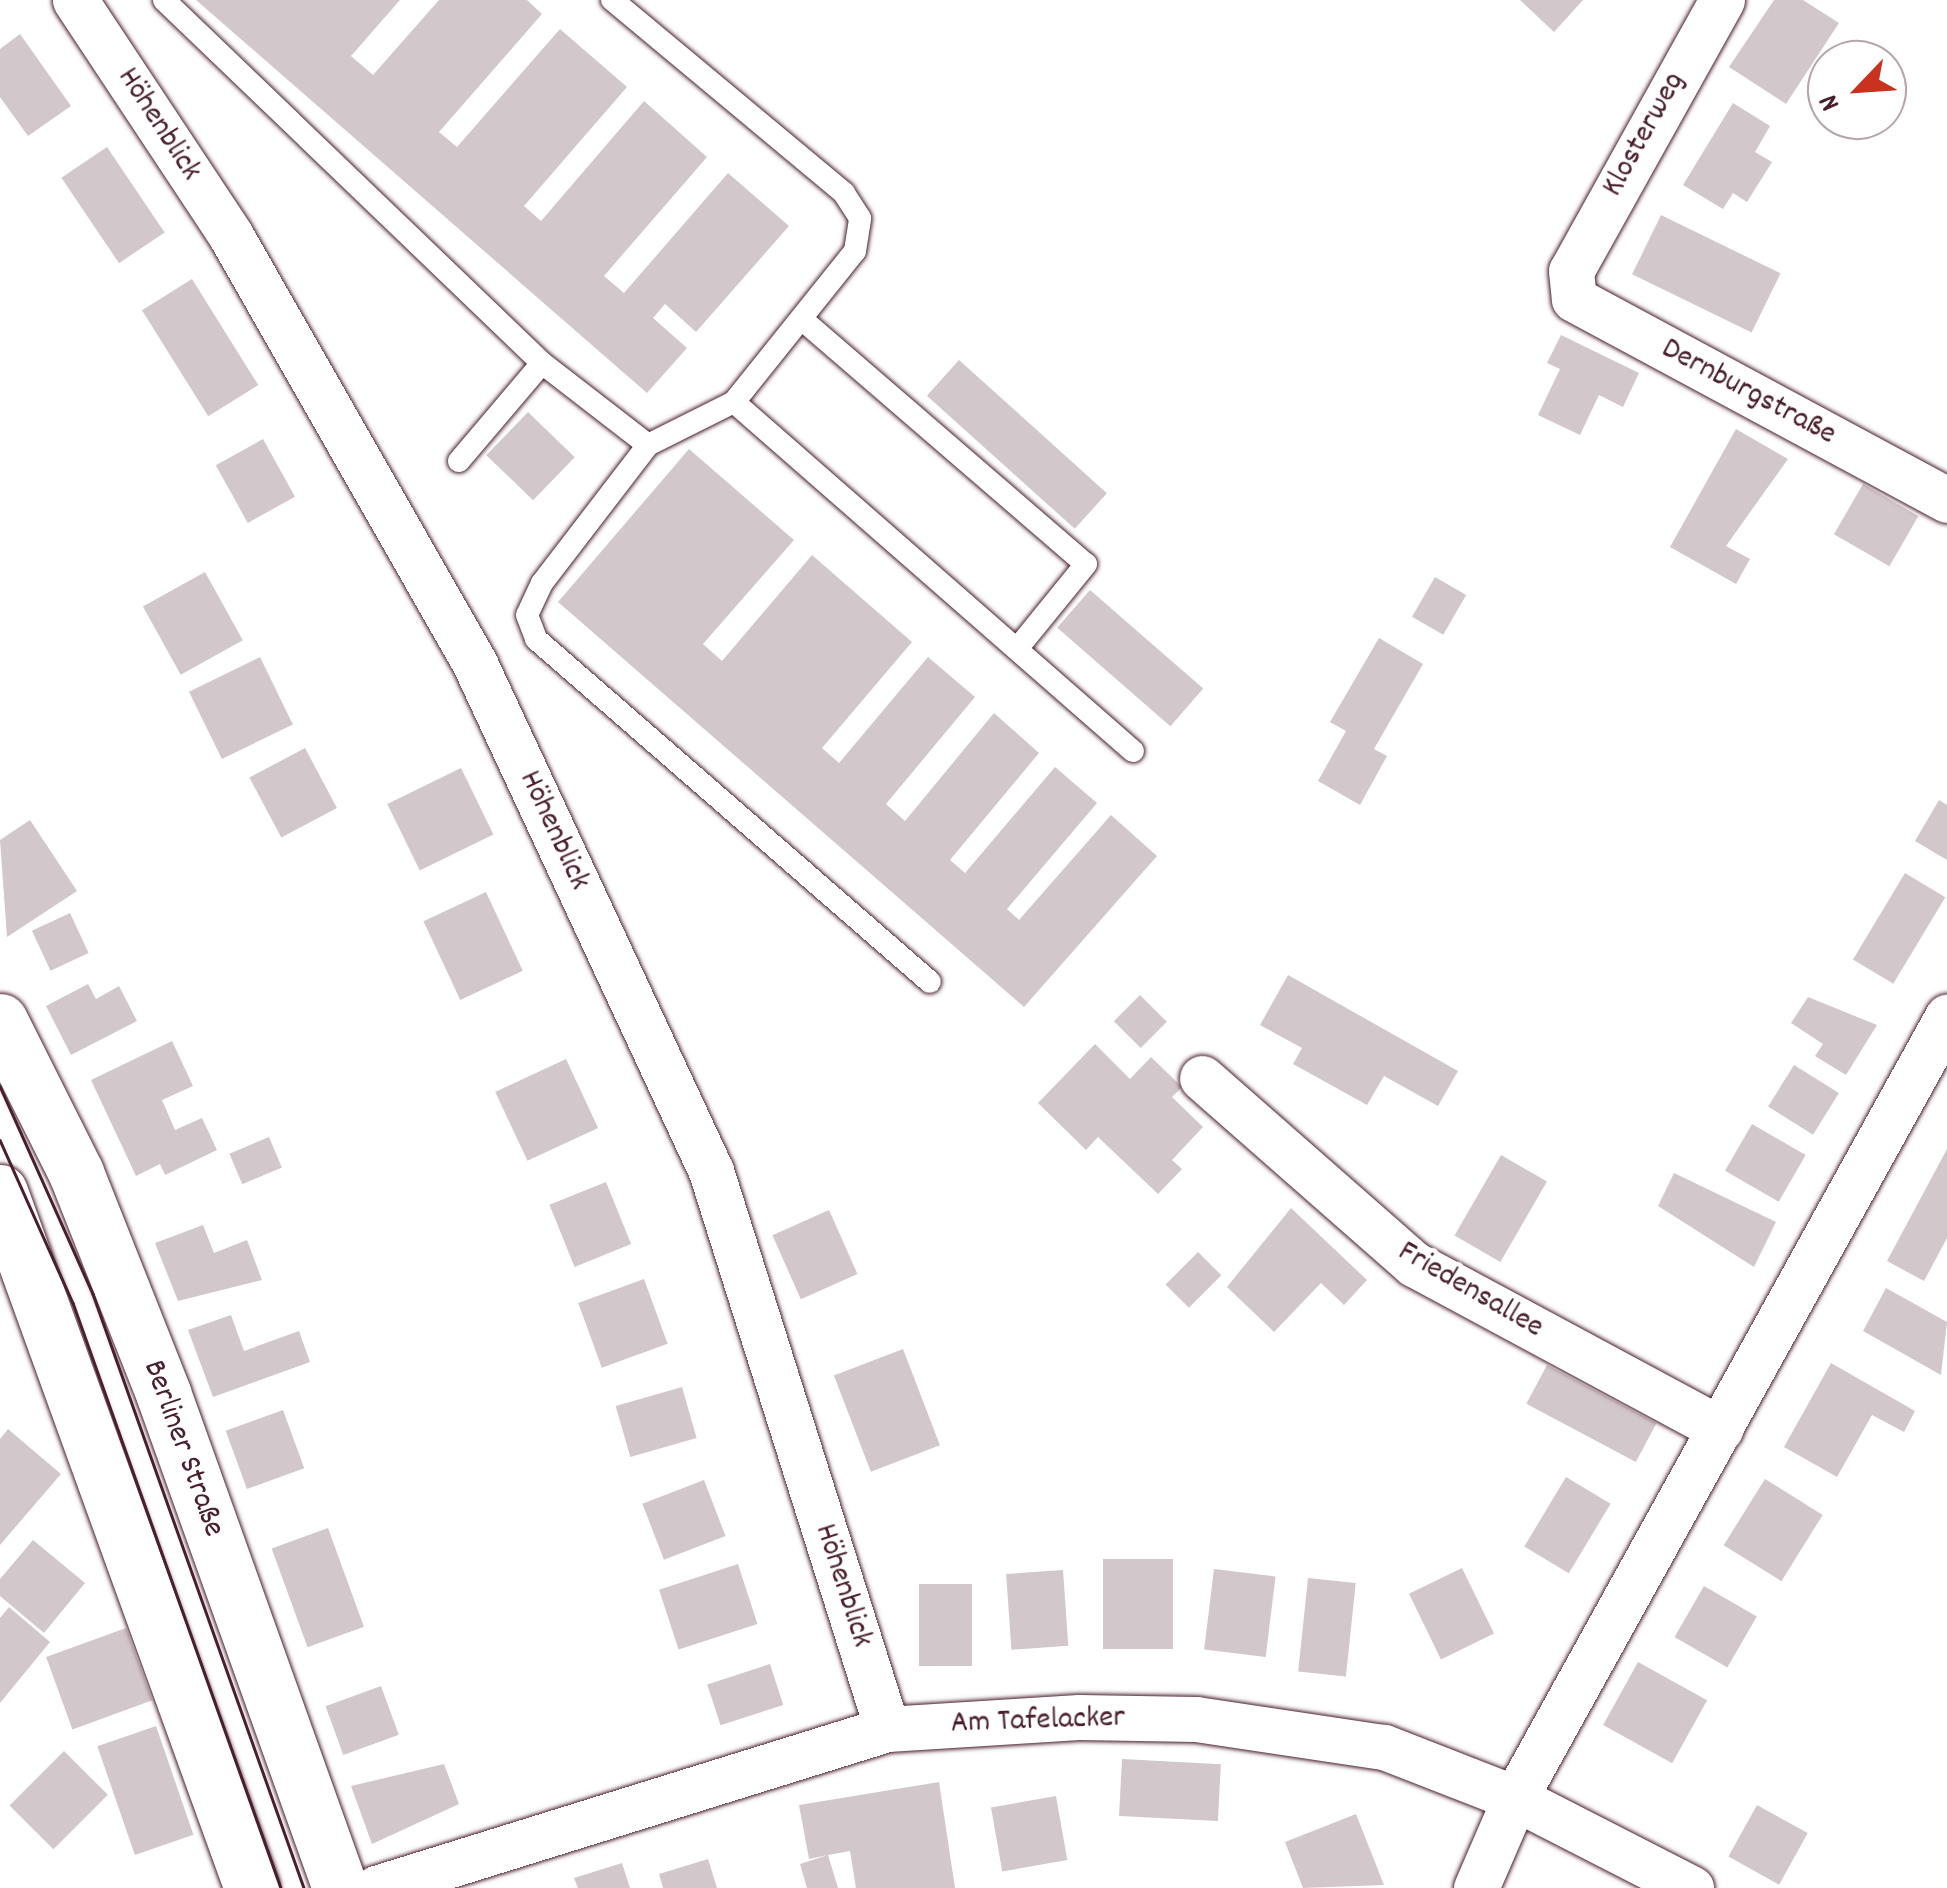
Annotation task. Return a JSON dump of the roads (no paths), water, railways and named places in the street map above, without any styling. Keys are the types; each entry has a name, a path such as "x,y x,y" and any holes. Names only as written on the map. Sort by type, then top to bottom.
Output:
{"main road":[{"name":"Berliner Straße","path":"0,1020 76,1173 162,1393 340,1888"},
{"path":"0,1192 252,1888"}],"street":[{"name":"Höhenblick","path":"75,0 231,236 483,682 711,1170 888,1728"},
{"name":"Klosterweg","path":"1571,271 1722,0"},
{"name":"Dernburgstraße","path":"1571,271 1574,299 1947,500"},
{"path":"1476,1888 1515,1798 1947,1016"},
{"name":"Friedensallee","path":"1202,1078 1414,1264 1720,1429"},
{"name":"Am Tafelacker","path":"376,1888 888,1728 1196,1719 1384,1747 1515,1798 1691,1888"}],"lane":[{"path":"164,0 542,364 648,445"},
{"path":"612,0 844,193 860,218 854,252 804,321 734,402 648,445 542,583 527,615 536,639 930,982"},
{"path":"804,321 1086,564 1017,649"},
{"path":"459,462 542,364"},
{"path":"734,402 1133,750"}],"tram line":[{"path":"0,1086 93,1294 304,1888"},
{"path":"0,1140 73,1303 281,1888"}]}
